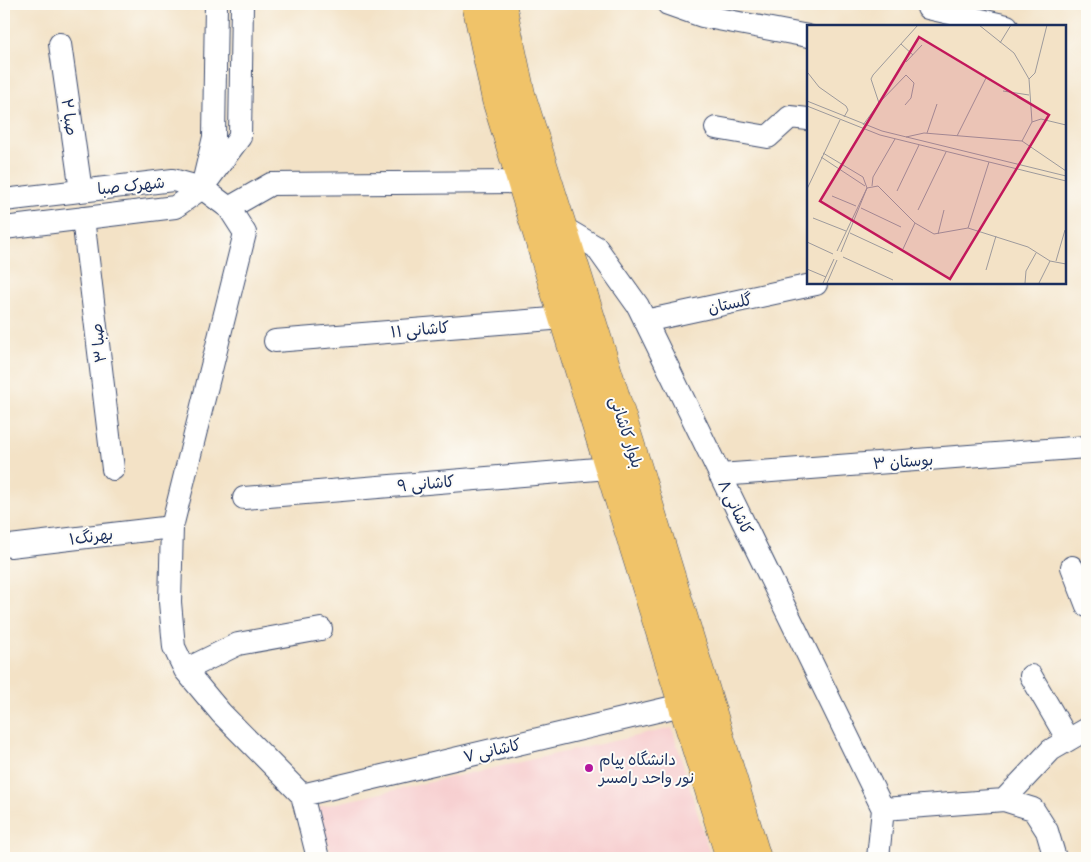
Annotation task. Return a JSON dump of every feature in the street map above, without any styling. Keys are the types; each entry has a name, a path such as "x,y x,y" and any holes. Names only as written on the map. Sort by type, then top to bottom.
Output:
{"main road":[{"name":"بلوار کاشانی","path":"476,4 496,100 564,318 608,468 695,702 757,858"},
{"name":"بلوار کاشانی","path":"502,4 521,94 638,468 695,702 730,858"}],"street":[{"path":"202,188 214,136 216,4"},
{"path":"202,188 240,137 242,4"},
{"path":"668,4 702,16 807,36"},
{"path":"928,8 986,12 1006,25"},
{"name":"صبا ۲","path":"60,44 81,191"},
{"path":"716,128 768,137 790,117 807,118"},
{"name":"شهرک صبا","path":"4,200 173,180 202,188"},
{"path":"229,208 272,184 522,182"},
{"path":"202,188 229,208 245,233 172,527 170,602 174,647 185,670 221,713 302,795 318,858"},
{"name":"شهرک صبا","path":"4,228 175,207 202,188"},
{"name":"صبا ۳","path":"83,218 113,469"},
{"name":"کاشانی ۸","path":"562,227 596,247 638,306 883,809"},
{"name":"گلستان","path":"645,322 816,284"},
{"name":"کاشانی ۱۱","path":"276,341 564,318"},
{"name":"بوستان ۳","path":"720,475 1086,448"},
{"name":"کاشانی ۹","path":"244,498 608,468"},
{"name":"۱بهرنگ","path":"10,546 172,527"},
{"path":"1072,567 1087,606"},
{"path":"185,670 238,644 321,629"},
{"path":"1030,676 1068,740"},
{"name":"کاشانی ۷","path":"302,795 695,702"},
{"path":"1004,800 1051,750 1087,729"},
{"path":"878,858 883,809 1004,800 1033,809 1047,832 1055,858"}],"shaded area":[{"name":"دانشگاه پیام نور واحد رامسر","path":"672,728 711,858 332,858 319,807"}],"place":[{"name":"دانشگاه پیام نور واحد رامسر","path":"589,768"}]}
